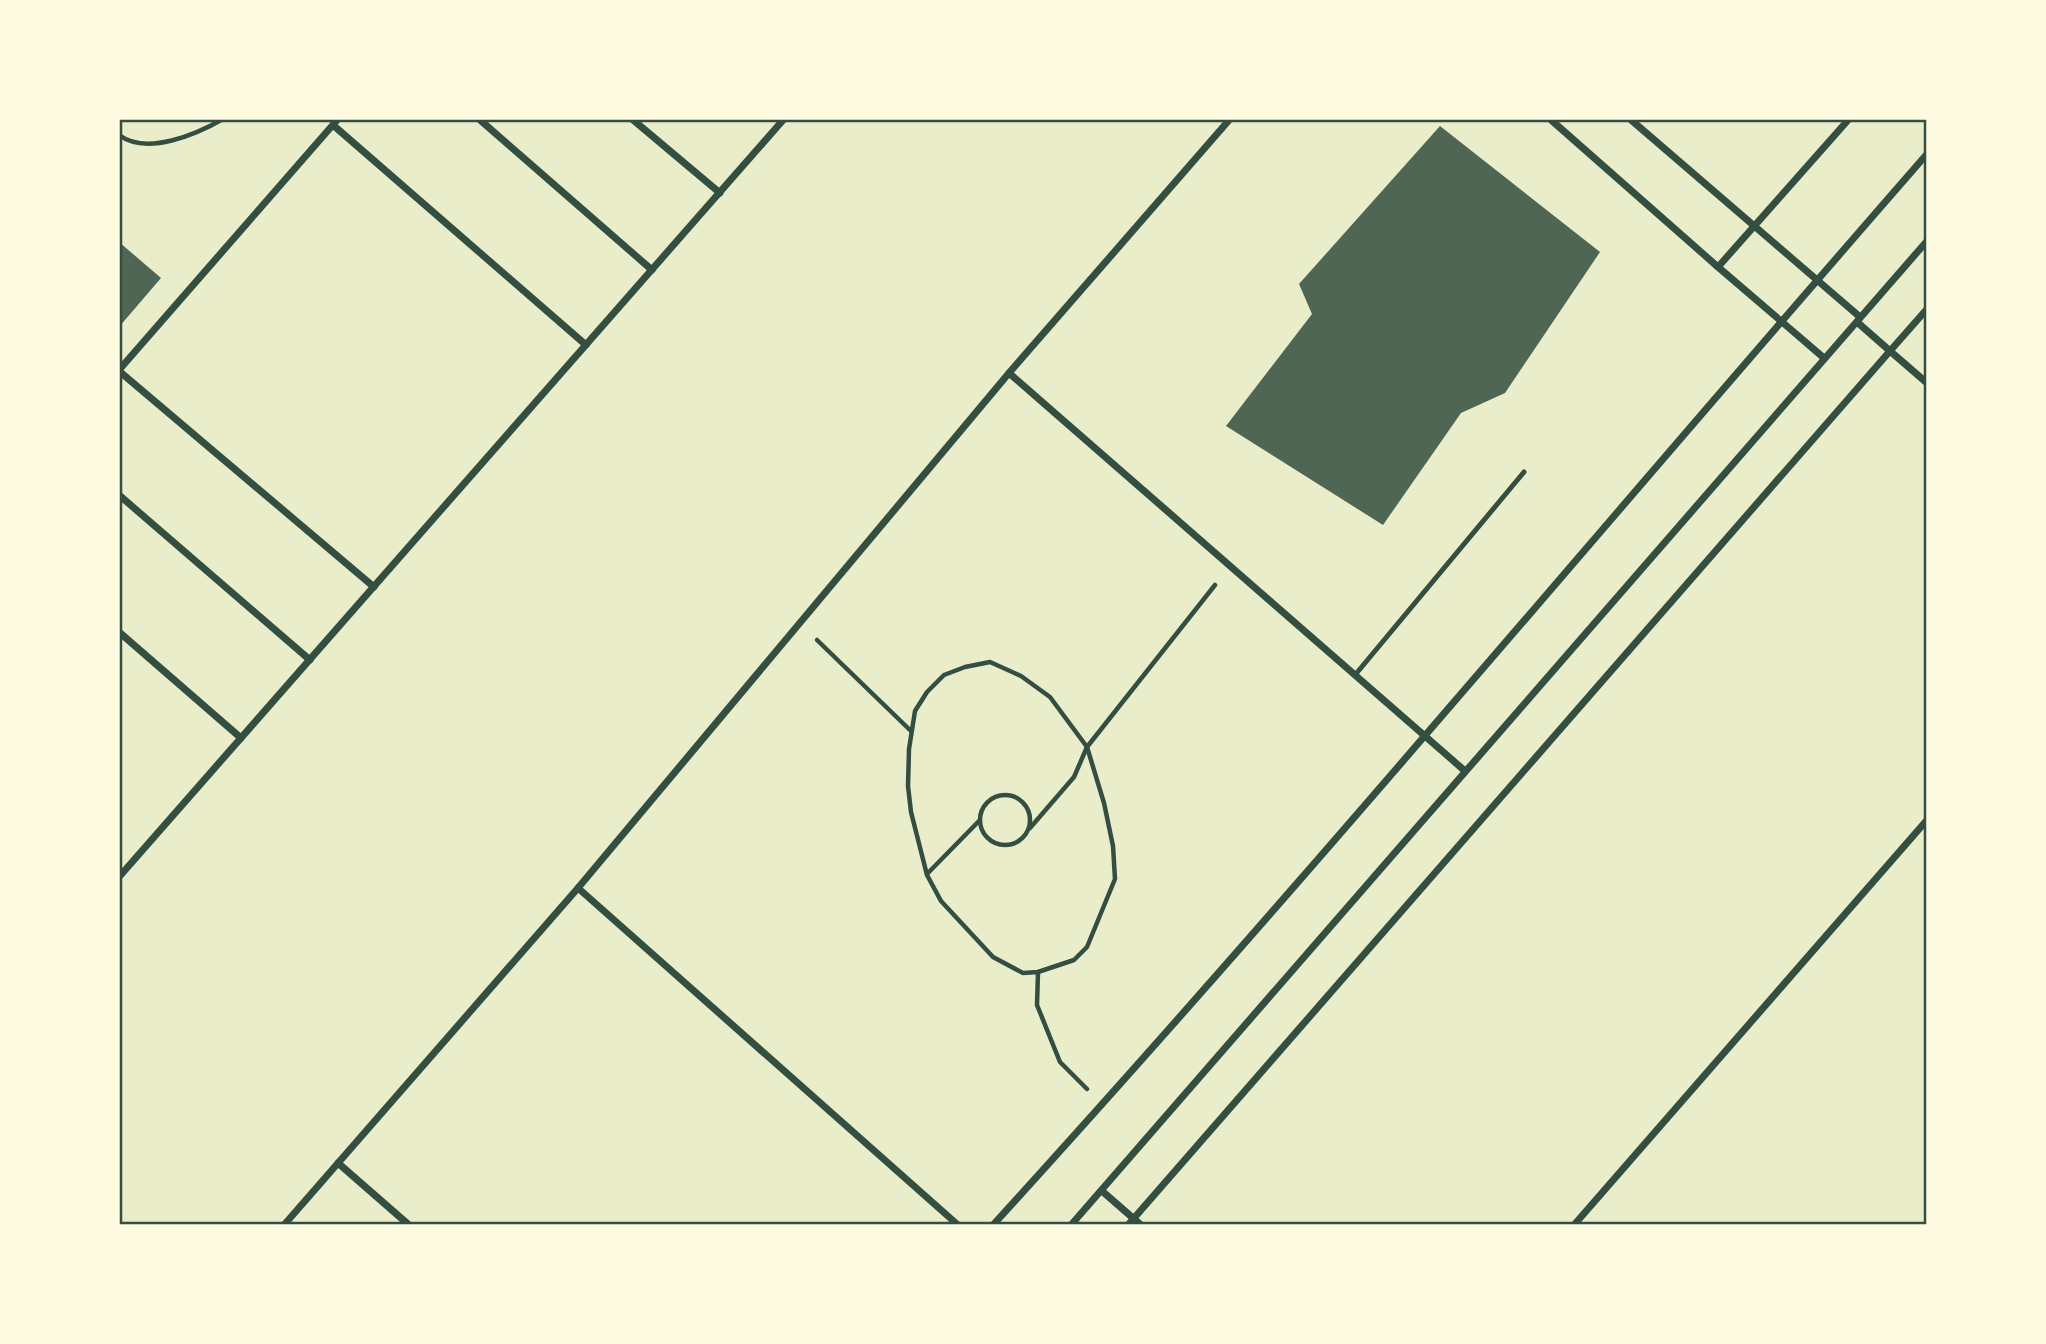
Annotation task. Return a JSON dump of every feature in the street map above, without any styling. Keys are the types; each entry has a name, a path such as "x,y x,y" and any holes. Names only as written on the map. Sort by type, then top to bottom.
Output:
{"street":[{"path":"479,119 652,270"},
{"path":"632,119 720,193"},
{"path":"119,877 784,119"},
{"path":"284,1225 578,888 1009,373 1230,119"},
{"path":"1550,119 1824,358"},
{"path":"1630,119 1817,280 1927,383"},
{"path":"1718,267 1849,119"},
{"path":"374,587 119,370 335,122 586,345"},
{"path":"993,1225 1104,1104 1927,155"},
{"path":"1071,1225 1927,241"},
{"path":"1131,1222 1927,309"},
{"path":"1009,373 1465,771"},
{"path":"119,495 310,660"},
{"path":"119,632 241,738"},
{"path":"1574,1225 1927,820"},
{"path":"578,888 958,1225"},
{"path":"338,1163 409,1225"},
{"path":"1102,1191 1131,1222 1141,1225"}],"lane":[{"path":"1355,675 1524,472"}],"path":[{"path":"119,135 136,142 176,140 206,129 223,119"},
{"path":"979,821 990,842 1002,846 1015,845 1025,837 1074,777 1087,747 1230,565"},
{"path":"799,622 912,732"},
{"path":"990,662 1021,676 1050,697 1087,747 1104,803 1115,879 1087,947 1074,960 1038,972 1023,973 993,957 941,901 927,875 911,812 908,786 915,711 927,692 944,675 990,662"},
{"path":"927,875 979,821 981,810 988,801 999,795 1010,795 1021,800 1028,808 1030,828"},
{"path":"1038,972 1037,1005 1060,1062 1104,1104"}],"building":[{"path":"1440,126 1600,252 1505,393 1461,413 1383,525 1226,426 1312,314 1299,284"},
{"path":"119,242 161,278 119,327"}]}
